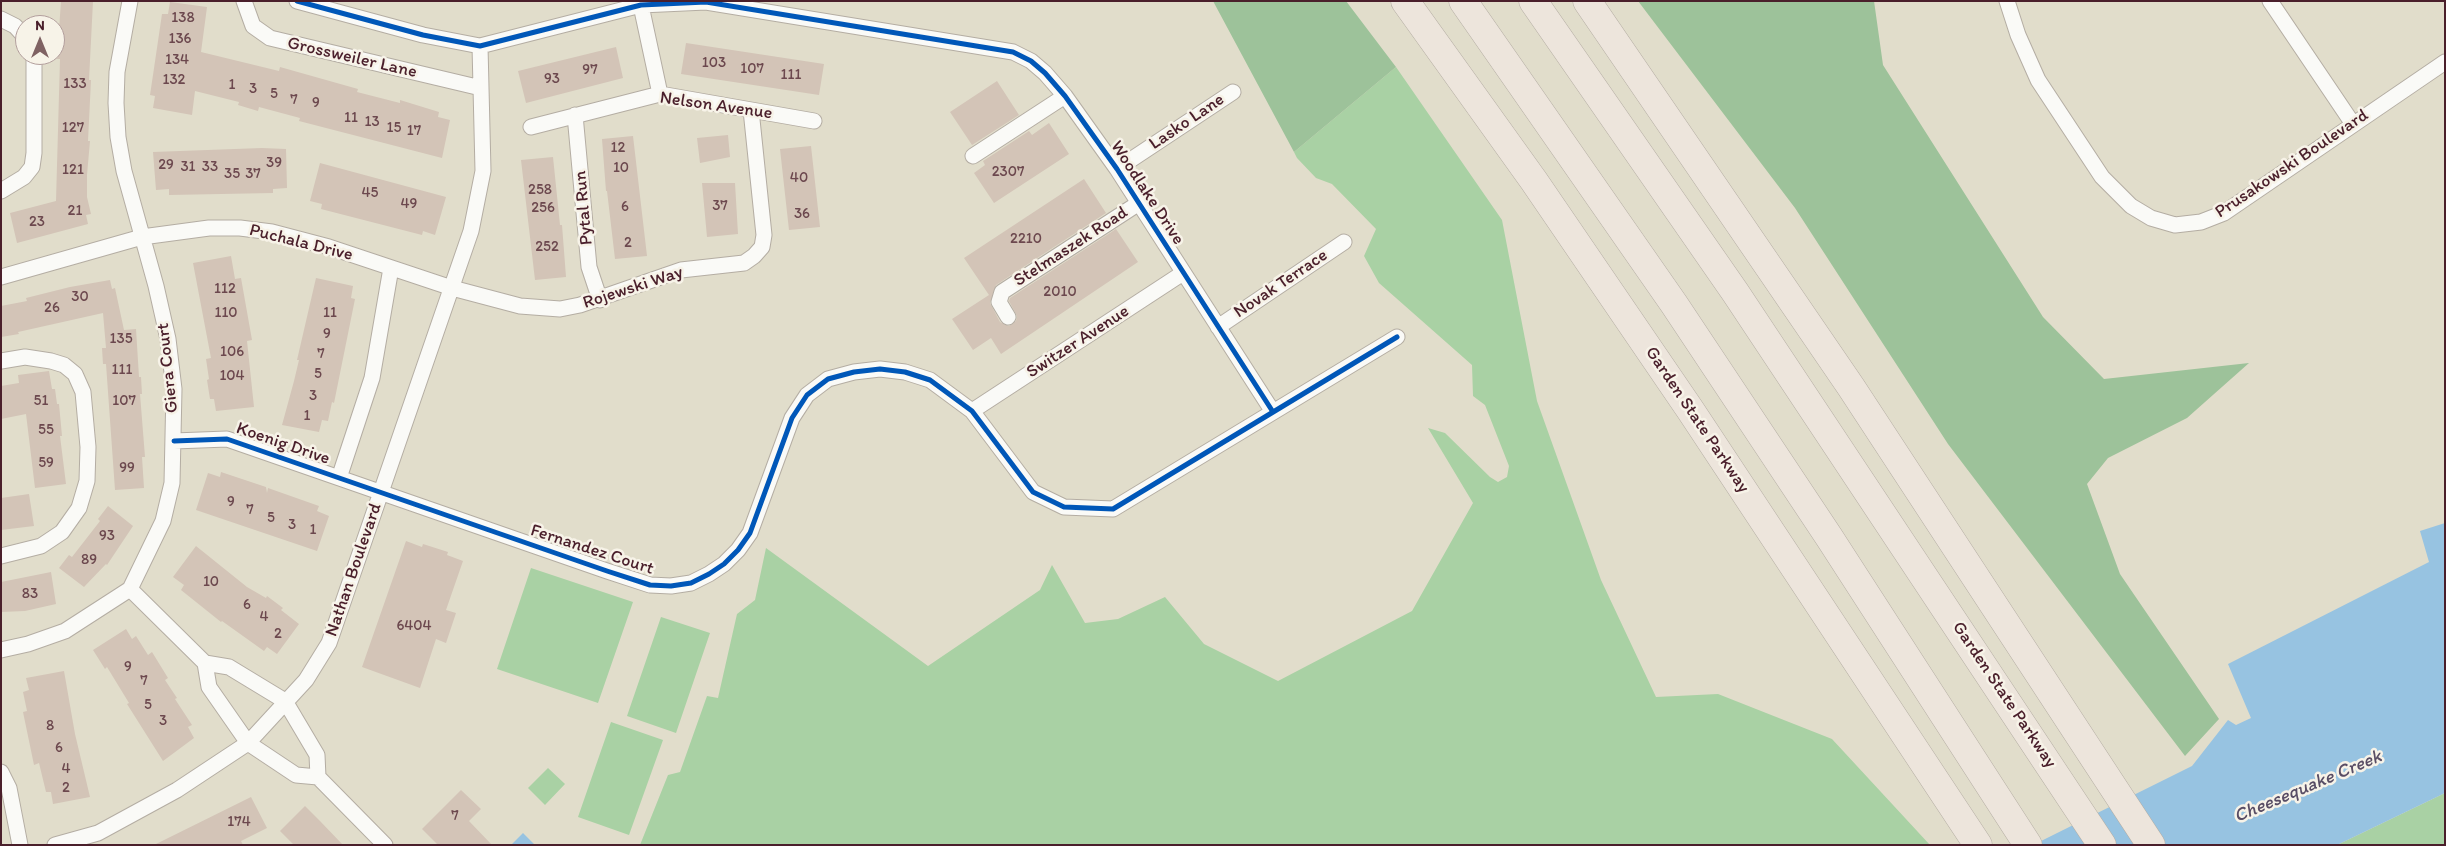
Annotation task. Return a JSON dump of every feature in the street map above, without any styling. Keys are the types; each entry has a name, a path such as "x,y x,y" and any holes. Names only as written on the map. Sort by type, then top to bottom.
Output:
{"highway":[{"name":"Garden State Parkway","path":"1405,1 1539,188 1691,410 1978,845"},
{"path":"1463,1 1679,312 1829,537 2021,835"},
{"name":"Garden State Parkway","path":"1533,1 1715,262 2102,845"},
{"path":"1586,1 1856,394 2151,845"}],"street":[{"name":"Giera Court","path":"130,1 121,41 116,103 118,137 124,171 168,339 174,389 172,483 163,521 130,589"},
{"name":"Grossweiler Lane","path":"244,1 253,26 270,38 481,88"},
{"name":"Woodlake Drive","path":"297,1 423,35 480,46 641,3 706,2 1013,52 1031,61 1046,73 1065,96 1139,202 1273,412"},
{"name":"Prusakowski Boulevard","path":"2007,1 2038,80 2102,177 2131,206 2151,218 2175,225 2201,222 2224,214 2445,62"},
{"path":"2270,1 2353,124"},
{"path":"641,3 660,94"},
{"path":"1,19 15,26"},
{"name":"Nathan Boulevard","path":"56,845 98,833 177,790 248,742 306,680 329,644 471,231 483,171 480,46"},
{"path":"1,190 24,177 32,167 34,153 34,65"},
{"name":"Lasko Lane","path":"1117,169 1233,92"},
{"name":"Nelson Avenue","path":"531,127 660,94 814,120"},
{"path":"973,156 1065,96"},
{"name":"Rojewski Way","path":"452,288 520,306 560,309 600,300 681,270 744,263 762,247 764,235 751,110"},
{"name":"Pytal Run","path":"575,115 589,267 600,300"},
{"name":"Stelmaszek Road","path":"1008,317 999,302 1002,292 1139,202"},
{"name":"Puchala Drive","path":"1,277 142,236 209,228 264,231 330,247 452,288"},
{"name":"Novak Terrace","path":"1218,327 1344,242"},
{"path":"339,478 372,378 391,268"},
{"name":"Switzer Avenue","path":"972,411 1183,273"},
{"name":"Fernandez Court","path":"380,493 650,586 671,586 691,583 724,564 738,550 750,533 792,418 807,396 828,379 854,372 880,369 905,372 930,380 972,411 1033,492 1064,507 1112,509 1397,337"},
{"path":"1,361 25,357 51,361 64,365 75,374 82,392 88,447 87,481 79,508 62,532 41,546 1,556"},
{"name":"Koenig Drive","path":"174,441 227,439 380,493"},
{"path":"1,650 28,644 65,631 130,589 205,663 229,667 285,701 318,755 318,777"},
{"path":"205,663 209,687 248,742 296,774 318,777 385,845"},
{"path":"1,772 9,788 20,845"}],"green space":[{"path":"1213,1 1346,1 1396,67 1294,152"},
{"path":"1638,1 1874,1 1883,65 2043,317 2104,379 2249,363 2187,418 2108,458 2087,484 2120,574 2219,719 2185,756 1948,444 1795,208"},
{"path":"1396,67 1502,220 1537,401 1601,580 1656,697 1718,694 1832,739 1930,845 640,845 668,775 680,772 707,696 718,698 737,614 755,600 766,548 928,666 1040,590 1052,565 1085,623 1118,619 1165,597 1204,644 1278,681 1412,611 1473,503 1428,428 1445,433 1490,477 1498,482 1507,477 1509,466 1485,405 1473,396 1472,365 1379,283 1364,256 1376,229 1332,184 1316,178 1297,158 1294,152"},
{"path":"531,568 633,602 598,703 497,669"},
{"path":"661,617 710,633 676,733 627,716"},
{"path":"611,722 663,740 629,835 578,817"},
{"path":"548,768 565,784 545,805 528,788"},
{"path":"2445,793 2445,845 2337,845"}],"water":[{"name":"Cheesequake Creek","path":"2445,523 2445,793 2337,845 2033,845 2192,766 2228,720 2236,725 2251,718 2228,664 2429,562 2420,531"},
{"path":"523,833 535,845 511,845"}],"building":[{"path":"61,1 93,1 89,80 91,80 88,141 90,141 87,175 87,197 91,214 86,215 88,224 17,243 10,213 56,201 60,65 65,65 65,15 60,15"},
{"path":"170,2 207,7 201,52 279,71 280,67 358,89 357,92 400,103 400,100 439,112 438,117 450,120 442,158 299,121 300,118 259,107 258,111 238,105 239,102 195,91 192,115 153,108 155,96 150,95 162,14 168,14"},
{"path":"686,43 824,64 819,95 681,74"},
{"path":"616,47 623,78 526,103 518,71"},
{"path":"997,81 1019,115 972,145 950,112"},
{"path":"1049,123 1069,154 994,203 974,173 985,165 983,161 1029,131 1032,135"},
{"path":"728,135 730,157 700,163 697,138"},
{"path":"633,136 647,256 615,259 606,191 602,139"},
{"path":"811,146 820,227 789,230 780,149"},
{"path":"262,148 286,149 287,188 273,189 273,193 169,195 169,189 156,190 153,152"},
{"path":"553,157 560,225 562,225 566,277 535,280 521,160"},
{"path":"320,163 446,197 435,235 423,231 422,235 321,209 322,204 310,201"},
{"path":"1084,179 1106,213 996,285 990,303 1000,322 1009,326 1016,321 1017,316 1009,301 1010,298 1116,229 1138,262 1001,354 991,338 973,350 952,319 989,295 964,258"},
{"path":"702,183 735,183 738,234 707,237"},
{"path":"231,256 235,279 241,278 252,340 247,341 254,407 216,411 214,399 210,399 207,380 209,379 206,359 211,358 193,263"},
{"path":"316,278 353,286 351,298 355,299 334,403 332,402 328,421 322,420 319,432 282,425 299,360 297,360"},
{"path":"110,280 112,289 115,288 124,330 136,329 142,394 140,394 145,457 142,457 144,488 115,490 106,364 103,364 102,348 106,348 103,313 1,337 1,306 27,301 26,298 70,287"},
{"path":"49,371 52,389 55,389 57,404 59,404 62,436 60,436 66,484 35,488 26,414 1,419 1,386 19,383 18,375"},
{"path":"221,472 266,487 267,493 268,488 319,506 317,511 329,516 317,551 196,510 208,473 220,477"},
{"path":"29,494 34,526 1,530 1,498"},
{"path":"108,506 133,526 107,565 84,587 59,568 69,555 72,557 100,521 98,519"},
{"path":"406,541 422,547 423,544 448,552 447,555 463,561 446,610 456,613 446,643 436,639 420,688 362,667"},
{"path":"196,546 247,587 266,598 267,596 283,608 281,610 299,624 277,654 267,647 264,651 221,622 181,590 184,585 173,577"},
{"path":"51,572 56,604 25,611 1,612 1,582"},
{"path":"126,629 132,639 136,636 148,655 152,652 168,678 165,680 177,698 175,699 192,725 188,727 194,738 163,761 127,704 129,703 107,667 105,669 93,650"},
{"path":"64,671 75,734 90,797 53,804 51,792 46,792 39,763 34,765 23,712 27,711 23,692 29,690 26,678"},
{"path":"461,790 481,809 469,821 492,845 438,845 422,829"},
{"path":"251,797 267,828 241,841 243,845 154,845"},
{"path":"305,806 343,845 294,845 280,831"}],"cycle path":[{"path":"297,1 423,35 480,46 641,5 706,2 1013,52 1031,61 1045,73 1065,96 1117,169 1273,412"},
{"path":"174,441 227,439 607,571 650,585 671,586 691,583 709,574 724,564 738,550 750,533 792,418 807,395 828,379 854,372 880,369 905,372 930,380 972,411 1033,492 1064,507 1113,509 1397,337"}]}
